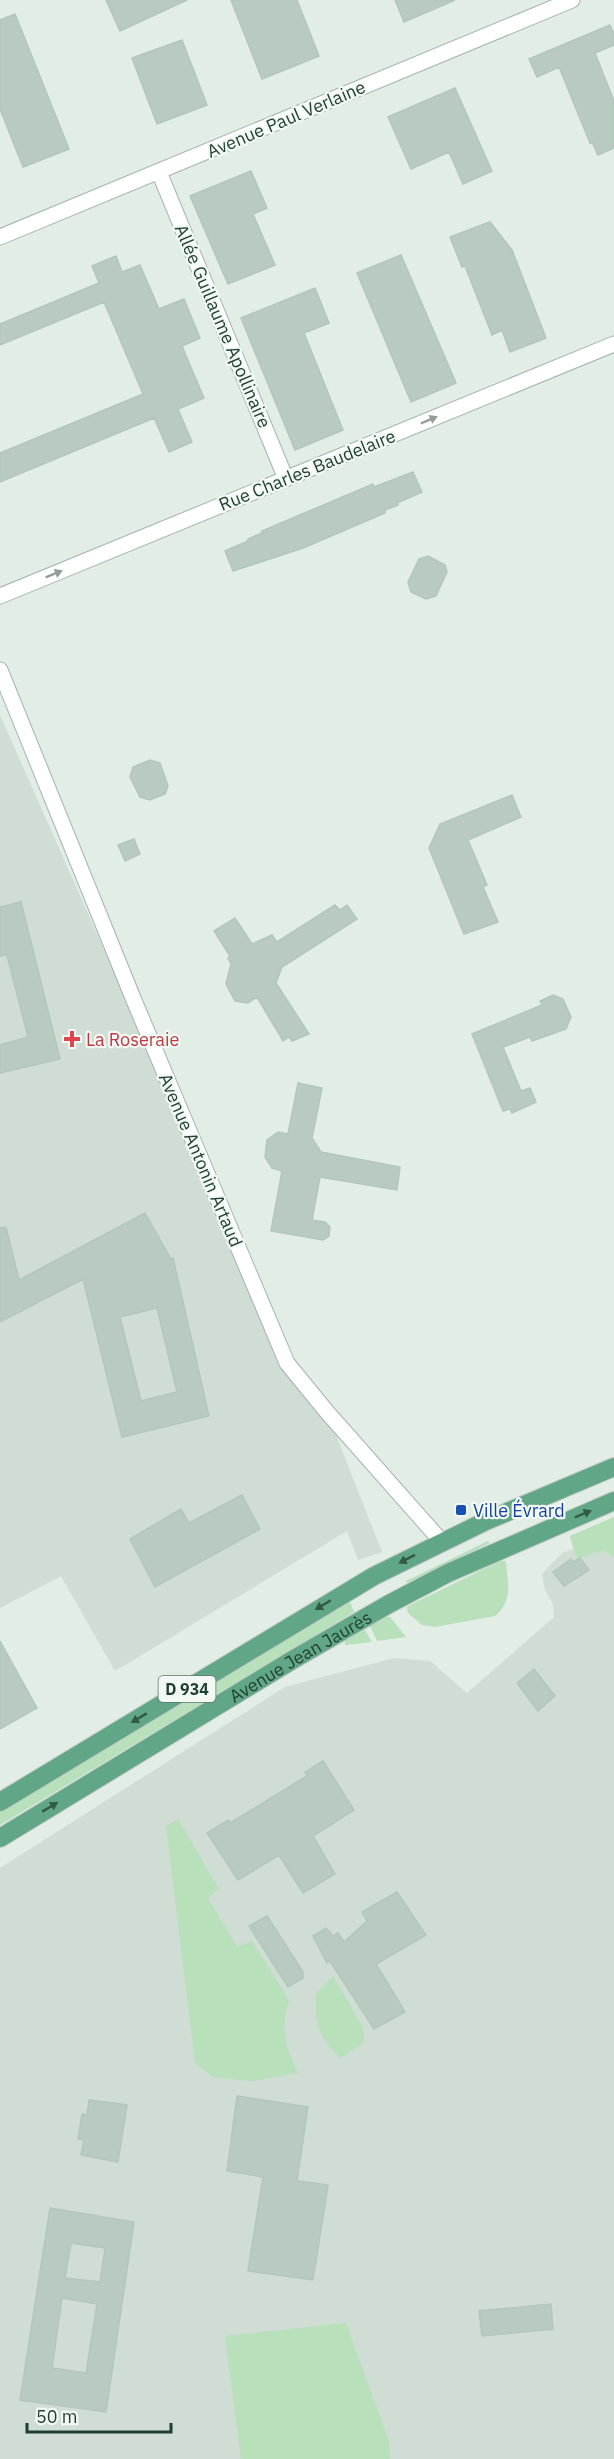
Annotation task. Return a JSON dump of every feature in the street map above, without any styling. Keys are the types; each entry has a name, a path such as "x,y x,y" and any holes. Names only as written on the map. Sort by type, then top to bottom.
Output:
{"main road":[{"name":"Avenue Jean Jaurès","path":"0,1802 348,1590 442,1542 614,1467"},
{"name":"Avenue Jean Jaurès","path":"0,1838 294,1659 389,1604 448,1573 614,1501"}],"street":[{"name":"Avenue Paul Verlaine","path":"0,237 572,0"},
{"name":"Allée Guillaume Apollinaire","path":"159,172 286,479"},
{"name":"Rue Charles Baudelaire","path":"0,596 614,344"},
{"name":"Avenue Antonin Artaud","path":"0,670 286,1363 442,1542"}],"shaded area":[{"name":"La Roseraie","path":"0,715 287,1363 327,1412 382,1552 358,1560 347,1531 115,1671 61,1576 0,1608"},
{"path":"614,1517 614,2459 0,2459 0,1868 285,1687 394,1658 430,1661 467,1693 554,1617 553,1604 545,1590 542,1574 562,1553 573,1549 570,1536"}],"green space":[{"path":"614,1517 614,1557 603,1550 577,1559 570,1536"},
{"path":"488,1541 490,1543 407,1583 406,1581"},
{"path":"500,1561 506,1563 508,1592 505,1604 495,1616 435,1627 422,1625 408,1613 407,1607 410,1605"},
{"path":"350,1602 354,1612 0,1825 0,1812"},
{"path":"390,1617 406,1637 377,1641 370,1626"},
{"path":"365,1630 372,1642 345,1645 345,1641"},
{"path":"178,1819 219,1889 208,1898 237,1947 252,1941 289,2000 284,2029 290,2054 298,2073 252,2081 213,2077 195,2063 166,1826"},
{"path":"333,1976 364,2029 364,2043 340,2058 322,2036 316,2014 316,1994"},
{"path":"346,2323 389,2441 390,2459 241,2459 225,2336"}],"building":[{"path":"106,0 187,0 120,31"},
{"path":"231,0 297,0 319,56 262,79"},
{"path":"395,0 455,0 404,22"},
{"path":"15,14 69,149 23,167 0,109 0,20"},
{"path":"610,25 614,34 614,45 595,53 614,101 614,148 598,155 592,142 590,143 559,67 537,77 529,59"},
{"path":"182,40 207,105 157,124 132,58"},
{"path":"455,88 492,171 463,184 449,152 411,169 388,117"},
{"path":"251,171 267,208 253,214 275,265 228,284 190,196"},
{"path":"490,222 512,250 546,338 510,352 502,330 492,335 465,266 462,267 450,237"},
{"path":"401,255 456,383 411,402 357,273"},
{"path":"116,256 122,272 140,265 159,309 184,299 200,338 182,346 204,398 178,409 192,442 169,452 154,418 0,482 0,453 143,394 104,302 0,345 0,324 99,283 92,266"},
{"path":"315,288 329,323 304,333 343,430 295,450 241,318"},
{"path":"413,472 422,492 397,503 398,505 385,510 385,513 303,548 233,571 225,551 248,541 262,531 373,484 374,487"},
{"path":"428,556 445,565 447,572 436,596 426,599 411,592 408,582 419,559"},
{"path":"150,760 160,763 168,786 165,794 150,800 140,797 130,777 133,767"},
{"path":"512,795 521,817 468,840 487,885 483,887 498,922 464,934 429,848 440,824"},
{"path":"134,839 140,854 125,861 118,845"},
{"path":"21,902 60,1059 0,1073 0,1045 28,1037 7,955 0,956 0,907"},
{"path":"335,905 340,910 347,905 357,919 282,967 276,983 309,1034 292,1041 289,1037 283,1041 257,997 248,1003 235,1001 226,984 231,964 228,958 230,956 214,931 235,918 252,944 272,935 277,942"},
{"path":"553,995 563,999 571,1017 566,1029 532,1041 530,1037 503,1047 521,1091 530,1088 536,1102 512,1113 510,1109 503,1111 472,1034 542,1005 540,1001"},
{"path":"298,1083 322,1088 312,1138 321,1152 400,1167 397,1190 320,1177 312,1220 325,1222 330,1227 329,1236 323,1240 271,1231 282,1171 272,1168 265,1157 267,1140 278,1132 288,1134"},
{"path":"145,1213 171,1259 173,1258 209,1416 122,1437 83,1279 0,1322 0,1228 6,1227 19,1280","holes":["157,1308 177,1392 141,1401 120,1317"]},
{"path":"242,1495 260,1529 155,1587 130,1539 181,1509 189,1523"},
{"path":"580,1558 589,1570 564,1586 553,1572 571,1559 573,1562"},
{"path":"0,1641 37,1708 0,1729"},
{"path":"534,1669 555,1696 538,1711 517,1683"},
{"path":"323,1761 354,1810 313,1836 335,1874 303,1893 279,1855 238,1880 207,1833 228,1820 230,1823 307,1776 305,1772"},
{"path":"397,1892 426,1935 376,1964 405,2012 374,2029 330,1961 327,1963 313,1936 326,1928 333,1936 338,1933 344,1942 367,1921 362,1912"},
{"path":"267,1916 303,1972 303,1978 288,1987 249,1926"},
{"path":"237,2096 308,2107 297,2181 328,2185 313,2280 248,2271 263,2177 227,2171"},
{"path":"89,2100 127,2105 118,2162 81,2155 84,2140 78,2139 82,2114 87,2115"},
{"path":"50,2208 134,2222 106,2412 20,2400","holes":["71,2243 105,2248 100,2282 65,2278","62,2298 97,2304 86,2373 52,2368"]},
{"path":"551,2304 553,2329 482,2336 479,2311"}],"place":[{"name":"La Roseraie","path":"72,1039"},
{"name":"Ville Évrard","path":"461,1510"}]}
